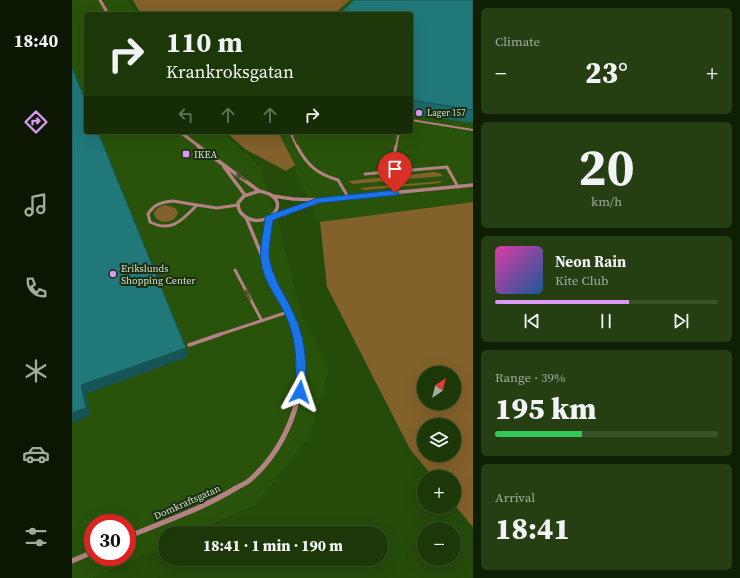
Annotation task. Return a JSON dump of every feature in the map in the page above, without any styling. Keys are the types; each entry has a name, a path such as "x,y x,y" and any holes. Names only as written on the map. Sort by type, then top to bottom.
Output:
{"street":[{"path":"100,0 107,12"},
{"path":"183,134 260,191 273,196 293,199 318,200 473,185"},
{"path":"222,164 245,195"},
{"path":"260,191 245,195 240,200 238,205 240,212 246,218 253,220 271,217 318,200"},
{"path":"271,217 277,212 279,206 277,200 273,196"},
{"name":"Domkraftsgatan","path":"265,261 271,217"},
{"name":"Domkraftsgatan","path":"136,533 219,499 251,480 272,455 296,409 301,385 302,364 300,345 288,312 274,286 246,218"},
{"path":"72,560 84,555"}],"lane":[{"path":"413,120 473,130"},
{"path":"291,134 308,166 316,173 338,180 348,197"},
{"path":"391,172 399,134"},
{"path":"365,174 447,167 458,187"},
{"path":"197,205 178,223 167,227 158,226 150,222 148,214 152,207 161,202 173,201 217,208 238,205"},
{"path":"235,270 262,321"},
{"path":"189,345 288,312"}],"shaded area":[{"path":"72,0 128,0 135,12 84,12 84,134 224,134 259,166 278,222 300,311 329,369 309,437 255,505 208,526 158,526 158,548 136,558 136,514 84,514 84,566 119,566 92,578 72,578"},
{"path":"133,0 350,0 336,12 140,12"},
{"path":"348,0 473,0 473,202 320,222 277,134 413,134 413,12 333,12"},
{"path":"228,134 279,134 295,165 286,171 245,149"},
{"path":"435,172 440,173 443,176 353,184 348,181"},
{"path":"443,181 440,183 364,190 359,188"},
{"path":"473,202 473,527 461,512 461,470 427,470 421,462 461,462 461,418 417,418 417,458 410,449 327,287 320,222"},
{"path":"165,205 175,208 178,213 174,219 168,222 158,220 155,217 154,212 159,207"}],"building":[{"path":"354,0 473,0 473,110 413,100 413,12 341,12"},
{"name":"Erikslunds Shopping Center","path":"72,67 84,97 84,134 99,134 186,348 81,385 86,408 72,413"}],"place":[{"name":"Lager 157","path":"419,113"},
{"name":"IKEA","path":"186,154"},
{"name":"Erikslunds Shopping Center","path":"113,274"}],"route":[{"path":"300,392 302,378 300,345 292,319 274,286 265,261 269,218 318,200 395,193"}]}
